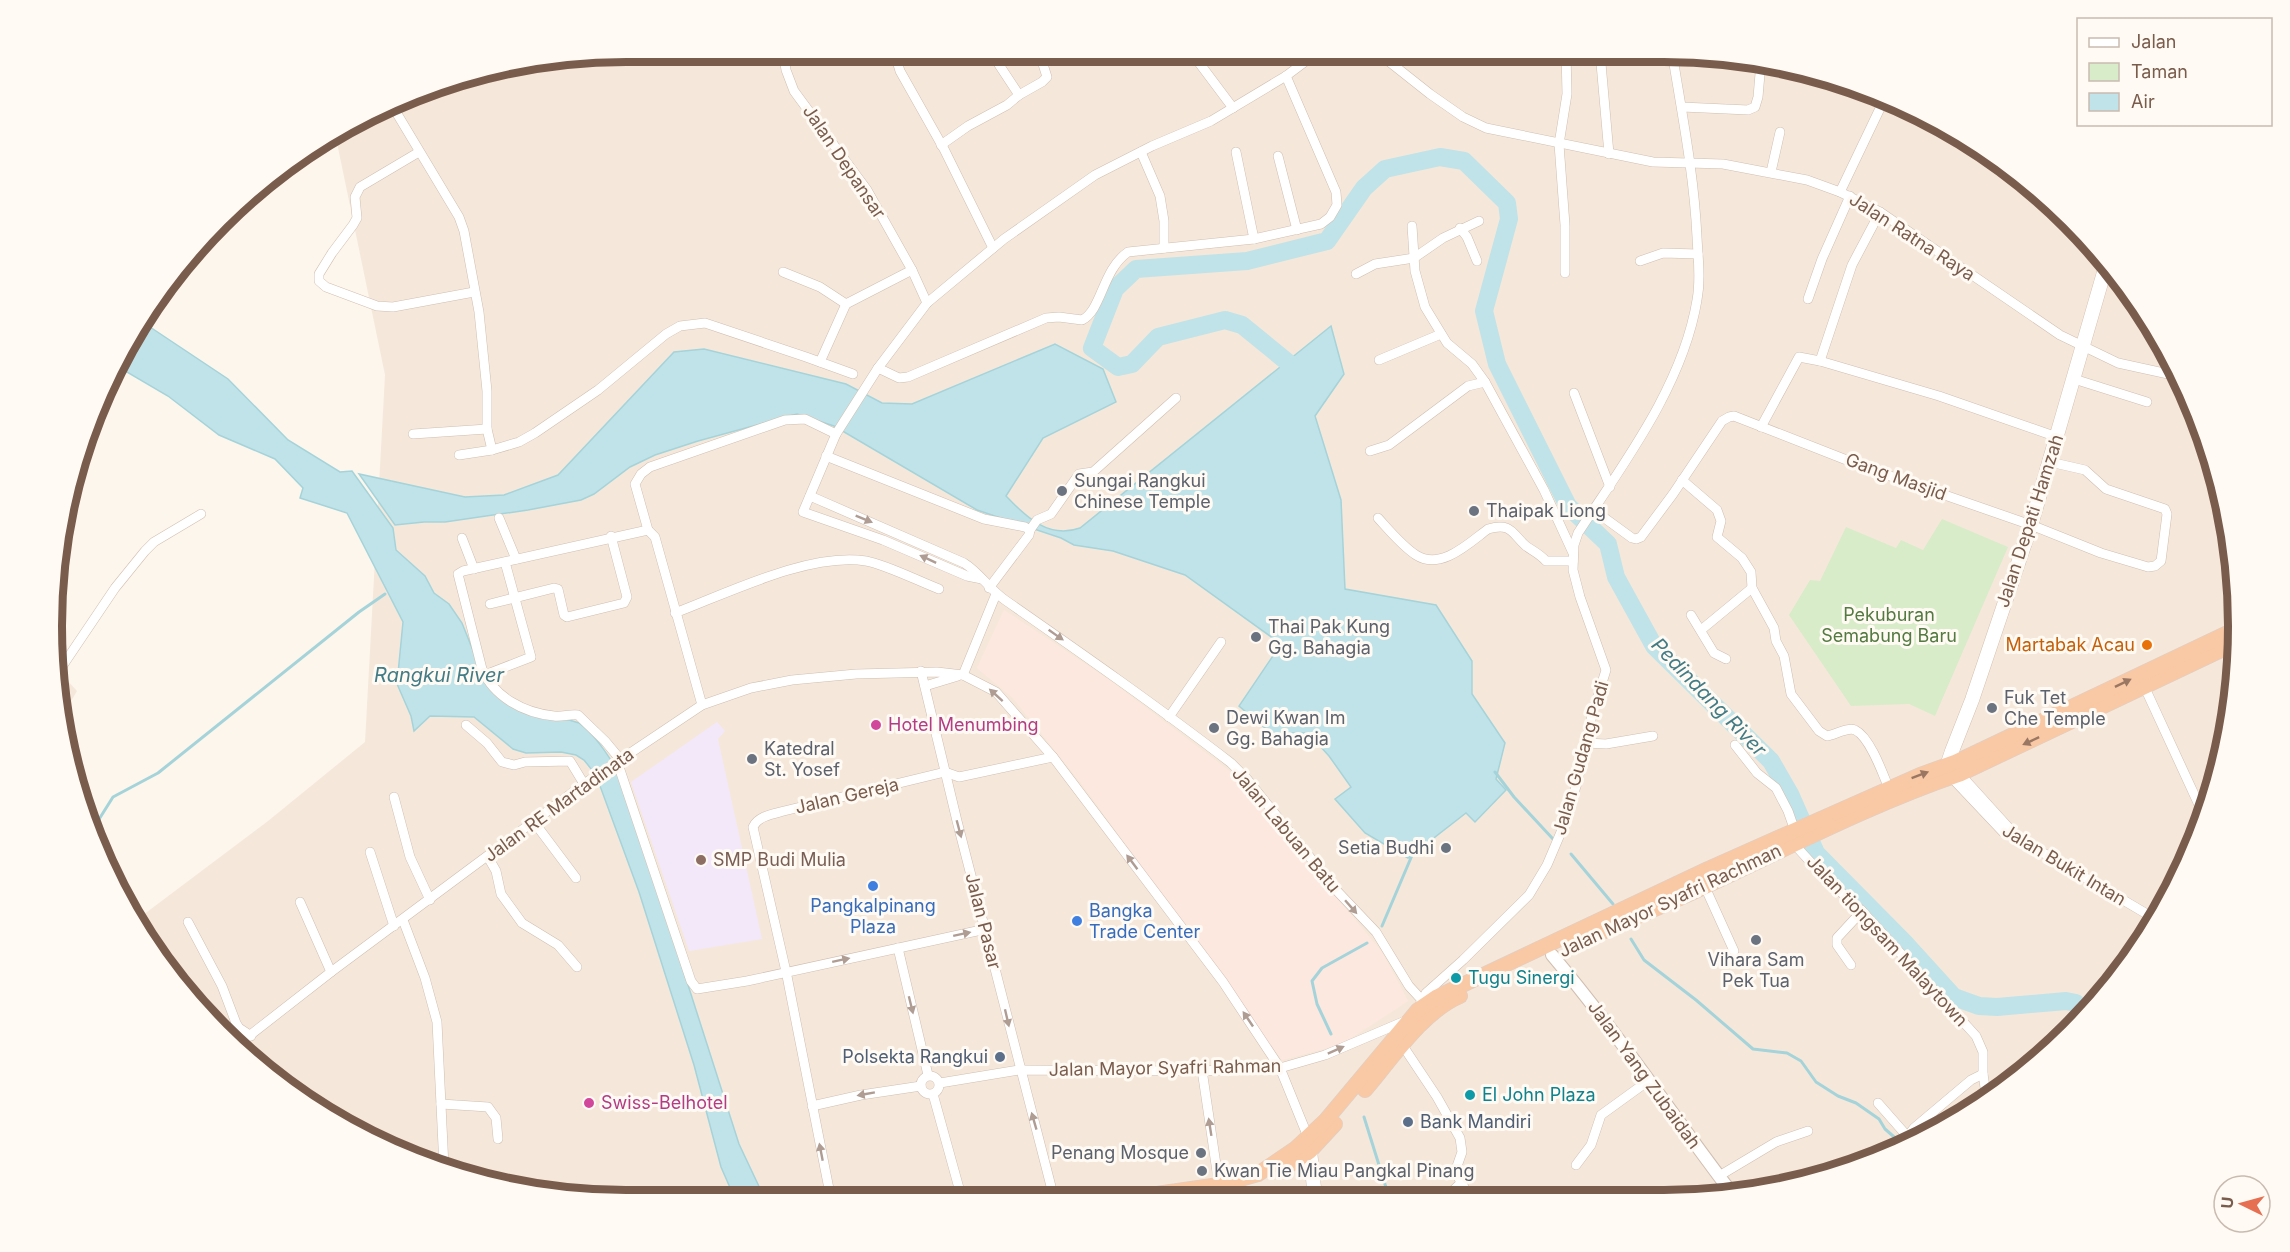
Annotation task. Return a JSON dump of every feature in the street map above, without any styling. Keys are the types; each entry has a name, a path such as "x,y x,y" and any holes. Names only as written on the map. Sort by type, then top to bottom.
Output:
{"highway":[{"path":"1953,766 2228,633"},
{"path":"1953,766 2145,688 2227,647"},
{"name":"Jalan Mayor Syafri Rachman","path":"1309,1144 1426,1019 1448,1002 1705,887 1889,789 1920,775 1953,766"},
{"name":"Jalan Mayor Syafri Rachman","path":"1309,1144 1416,1009 1444,993 1953,766"},
{"path":"1227,1190 1261,1181 1309,1144"}],"main road":[{"name":"Jalan Depati Hamzah","path":"1953,766 1972,700 2031,525 2104,273"},
{"path":"1309,1144 1314,1190"}],"street":[{"name":"Jalan Depansar","path":"785,62 794,91 867,190 912,270 927,303"},
{"path":"897,62 900,71 941,145 993,248"},
{"path":"997,62 1019,95"},
{"path":"941,145 968,126 1007,105 1042,82 1047,77 1042,62"},
{"path":"1198,62 1233,108"},
{"path":"982,579 967,576 902,547 803,512 837,433 878,368 927,303 993,248 1074,188 1141,152 1211,121 1286,76 1305,62"},
{"name":"Jalan Ratna Raya","path":"1390,62 1463,117 1492,130 1653,162 1723,164 1771,172 1807,180 1850,196 1880,213 2060,335 2118,363 2169,374"},
{"path":"1565,273 1565,225 1559,144 1567,94 1566,62"},
{"path":"1601,62 1609,154"},
{"path":"1378,518 1414,554 1424,558 1437,559 1448,556 1494,527 1513,530 1526,546 1536,551 1546,561 1573,557 1575,541 1610,488 1660,400 1685,349 1698,298 1698,254 1690,163 1674,62"},
{"path":"1682,107 1748,110 1755,106 1758,97 1760,70"},
{"path":"878,368 899,378 908,377 1046,318 1059,316 1082,320 1091,313 1118,259 1128,252 1254,239 1321,225 1330,217 1336,205 1336,192 1286,76"},
{"path":"1840,192 1882,105"},
{"path":"395,111 459,217 464,231 479,312 487,391 487,429 492,450"},
{"path":"1771,172 1780,132"},
{"path":"419,152 360,187 355,197 357,218 327,260 319,274 319,281 342,293 377,306 393,307 474,292"},
{"path":"1141,152 1160,196 1164,221 1164,248"},
{"path":"1236,152 1254,239"},
{"path":"1278,156 1297,230"},
{"path":"1808,299 1822,259 1850,196"},
{"path":"1820,361 1852,265 1880,213"},
{"path":"1356,274 1375,264 1414,258 1460,228 1479,221"},
{"name":"Jalan Gudang Padi","path":"1412,226 1414,258 1419,289 1425,307 1446,343 1472,364 1485,382 1544,490 1573,557 1580,597 1606,668 1605,680 1592,715 1568,814 1547,865 1523,902 1416,1009"},
{"path":"1460,228 1467,237 1477,261"},
{"path":"1640,261 1663,253 1698,254"},
{"path":"820,362 846,304 912,270"},
{"path":"783,272 820,287 846,304"},
{"path":"459,455 492,450 519,442 535,433 598,390 666,334 680,326 705,323 853,374"},
{"path":"1379,360 1441,334"},
{"path":"1761,427 1798,357 1820,361 1939,396 2057,437"},
{"path":"2074,379 2147,402"},
{"path":"1370,451 1389,446 1467,386 1485,382"},
{"path":"1574,393 1610,488"},
{"path":"963,675 993,591 1029,535 1030,529 1037,520 1051,514 1079,474 1093,472 1176,399"},
{"name":"Gang Masjid","path":"1594,512 1636,539 1646,532 1722,421 1734,416 1867,468 2031,525 2101,553 2148,567 2155,566 2161,561 2168,513 2165,509 2106,489 2085,470 2050,462"},
{"path":"702,705 655,537 648,530 635,484 641,474 650,467 785,420 805,419 837,433"},
{"path":"413,434 487,429"},
{"path":"826,456 984,519 1030,529"},
{"path":"1682,480 1717,510 1721,522 1717,537 1742,558 1751,572 1752,588 1774,628 1776,641 1786,663 1791,694 1819,731 1827,736 1850,730 1858,733 1870,746 1889,789"},
{"name":"Jalan Labuan Batu","path":"810,496 964,563 979,573 993,591 1231,763 1247,779 1337,891 1376,932 1409,986 1416,1009"},
{"path":"63,665 115,588 145,551 154,542 201,514"},
{"path":"499,518 516,559"},
{"path":"883,540 887,529"},
{"path":"648,530 611,536 458,574 485,675 497,693 528,710 556,716 575,714 581,717 618,761 693,986 702,990 986,929"},
{"path":"490,604 555,588 558,590 564,615 567,617 624,603 627,597 611,536"},
{"path":"902,547 906,537"},
{"path":"462,538 474,569"},
{"path":"675,613 775,575 836,560 873,562 939,589"},
{"path":"485,675 531,657 505,562"},
{"path":"1701,630 1752,588"},
{"path":"1691,615 1714,653 1726,659"},
{"path":"1169,717 1221,642"},
{"name":"Jalan RE Martadinata","path":"244,1041 584,784 702,705 740,691 785,681 838,675 921,671 963,675"},
{"name":"Jalan Pasar","path":"921,671 1019,1070 1052,1190"},
{"path":"925,686 963,675 996,693 1053,757 1223,982 1280,1068 1309,1144"},
{"path":"2145,688 2199,806"},
{"path":"466,725 487,743 502,762 514,765 525,762 570,761 584,784"},
{"path":"1586,743 1606,744 1653,736"},
{"path":"1735,745 1757,773 1776,788 1802,834"},
{"name":"Jalan Gereja","path":"785,973 753,827 755,823 763,817 784,811 945,772 959,777 1053,757"},
{"name":"Jalan Bukit Intan","path":"1953,766 2003,832 2013,835 2149,915"},
{"path":"394,797 410,857 430,900"},
{"path":"534,822 576,878"},
{"name":"Jalan tiongsam Malaytown","path":"1802,834 1824,877 1862,911 1976,1036 1983,1052 1985,1090"},
{"path":"370,852 398,923 425,978 437,1022 444,1161"},
{"path":"488,857 496,871 501,894 522,923 558,945 577,967"},
{"path":"1705,887 1734,951"},
{"path":"300,902 332,972"},
{"path":"1851,965 1837,945 1837,938 1862,911"},
{"path":"188,922 222,986 239,1028 251,1036"},
{"path":"898,948 928,1075"},
{"name":"Jalan Yang Zubaidah","path":"1552,955 1596,1006 1648,1082 1727,1187"},
{"path":"1463,960 1474,980"},
{"path":"785,973 829,1190"},
{"name":"Jalan Mayor Syafri Rahman","path":"940,1083 1019,1070 1280,1068 1325,1055 1416,1009"},
{"path":"1403,1046 1437,1097 1460,1138 1462,1152 1455,1172 1466,1190"},
{"path":"1202,1070 1220,1190"},
{"path":"1909,1134 1955,1093 1983,1074"},
{"path":"928,1075 936,1077 940,1083 938,1090 933,1094 925,1093 921,1086 924,1077 928,1075"},
{"path":"1576,1165 1591,1145 1601,1116 1648,1082"},
{"path":"812,1106 861,1095 921,1086"},
{"path":"933,1094 960,1190"},
{"path":"1878,1102 1905,1136"},
{"path":"441,1104 488,1107 497,1122 498,1139"},
{"path":"1719,1176 1776,1142 1808,1131"},
{"path":"1454,1190 1461,1183"}],"shaded area":[{"path":"626,62 1664,62 1738,66 1774,72 1845,91 1880,104 1946,137 1978,157 2008,178 2063,227 2112,282 2133,312 2153,344 2186,410 2199,445 2218,516 2224,552 2228,626 2224,700 2218,736 2199,807 2186,842 2153,908 2112,970 2063,1025 2008,1074 1946,1115 1880,1148 1810,1171 1738,1186 1664,1190 626,1190 552,1186 516,1180 445,1161 410,1148 344,1115 282,1074 227,1025 202,998 178,970 142,916 268,821 365,742 385,375 337,142 410,104 445,91 516,72 552,66"},
{"path":"1004,610 1108,679 1232,773 1382,952 1408,1001 1342,1044 1282,1060 1084,787 1013,698 977,668"},
{"path":"64,677 77,691 67,708"},
{"name":"SMP Budi Mulia","path":"717,722 725,731 718,739 762,939 689,951 631,782"}],"green space":[{"name":"Pekuburan Semabung Baru","path":"1942,519 2008,547 1935,716 1909,704 1851,706 1789,615 1810,580 1820,581 1846,527 1896,548 1901,540 1923,550"}],"water":[{"name":"Rangkui River","path":"148,326 228,379 288,440 340,472 352,471 393,528 396,550 425,576 434,593 449,604 462,623 484,678 503,700 579,723 603,748 622,779 739,1144 761,1190 731,1190 721,1167 694,1065 639,892 596,775 584,760 576,755 561,752 526,753 513,749 474,717 430,716 414,731 411,716 397,684 403,622 347,513 300,498 303,488 275,459 219,435 168,396 123,370"},
{"path":"1331,326 1344,374 1315,416 1341,500 1345,589 1436,605 1472,661 1472,694 1505,743 1496,779 1506,790 1475,822 1466,813 1408,858 1365,833 1335,799 1351,787 1329,756 1308,733 1271,733 1239,706 1281,644 1185,575 1113,551 1074,545 1061,538 977,510 834,426 797,414 655,455 630,467 594,494 581,500 445,522 395,525 359,474 465,497 504,495 558,475 674,352 704,349 846,384 882,403 912,404 1055,344 1103,369 1116,402 1043,438 1006,496 1030,519 1048,529 1069,531 1080,528"}],"waterway":[{"name":"Pedindang River","path":"1291,365 1242,325 1225,320 1158,337 1132,364 1118,367 1092,348 1115,289 1136,269 1247,261 1327,241 1364,188 1385,169 1440,157 1464,161 1507,203 1509,219 1484,311 1497,364 1568,506 1608,544 1616,577 1654,646 1771,761 1790,794 1816,853 1904,942 1954,997 1979,1006 1997,1007 2066,1001 2076,1003 2079,1007"},
{"path":"97,823 113,797 158,773 359,612 385,594"},
{"path":"1495,772 1514,797 1553,839"},
{"path":"1382,926 1413,853"},
{"path":"1571,854 1613,904"},
{"path":"1631,939 1644,960 1696,1000 1753,1049 1787,1053 1801,1061 1816,1082 1838,1096 1856,1103 1879,1119 1885,1129 1897,1140"},
{"path":"1331,1034 1317,1004 1312,981 1322,968 1367,943"},
{"path":"1364,1117 1387,1190"}],"place":[{"name":"Sungai Rangkui Chinese Temple","path":"1062,491"},
{"name":"Thaipak Liong","path":"1474,511"},
{"name":"Thai Pak Kung Gg. Bahagia","path":"1256,637"},
{"name":"Martabak Acau","path":"2147,645"},
{"name":"Fuk Tet Che Temple","path":"1992,708"},
{"name":"Hotel Menumbing","path":"876,725"},
{"name":"Dewi Kwan Im Gg. Bahagia","path":"1214,728"},
{"name":"Katedral St. Yosef","path":"752,759"},
{"name":"Setia Budhi","path":"1446,848"},
{"name":"SMP Budi Mulia","path":"701,860"},
{"name":"Pangkalpinang Plaza","path":"873,886"},
{"name":"Bangka Trade Center","path":"1077,921"},
{"name":"Vihara Sam Pek Tua","path":"1756,940"},
{"name":"Tugu Sinergi","path":"1456,978"},
{"name":"Polsekta Rangkui","path":"1000,1057"},
{"name":"El John Plaza","path":"1470,1095"},
{"name":"Swiss-Belhotel","path":"589,1103"},
{"name":"Bank Mandiri","path":"1408,1122"},
{"name":"Penang Mosque","path":"1201,1153"},
{"name":"Kwan Tie Miau Pangkal Pinang","path":"1202,1171"}]}
